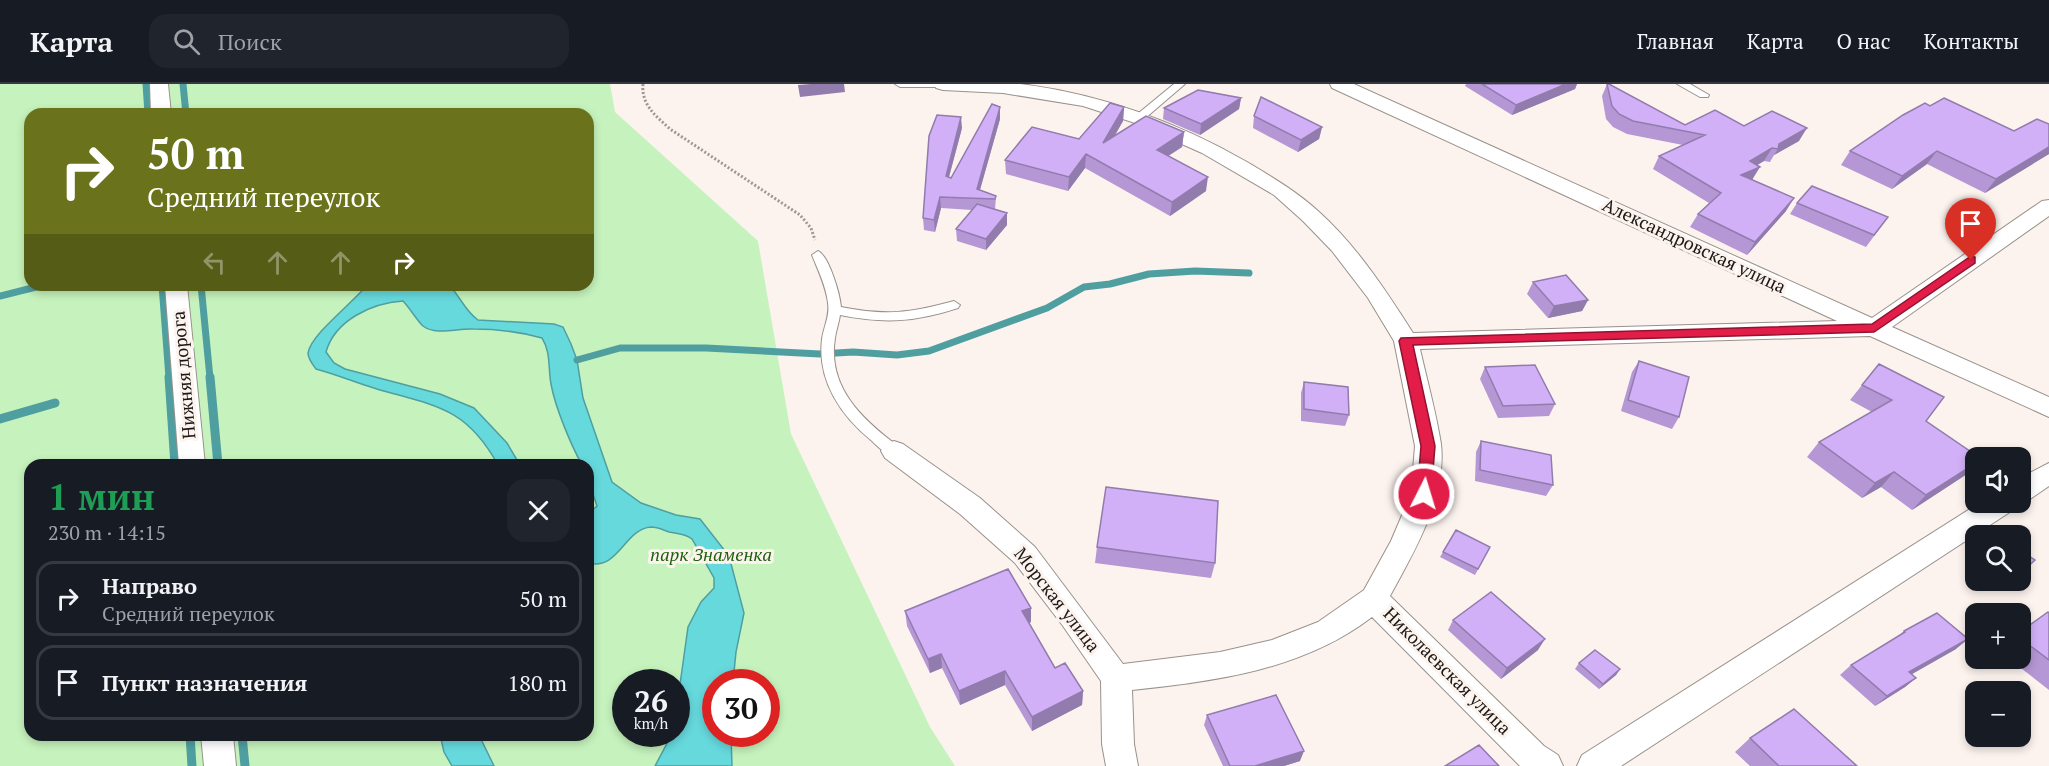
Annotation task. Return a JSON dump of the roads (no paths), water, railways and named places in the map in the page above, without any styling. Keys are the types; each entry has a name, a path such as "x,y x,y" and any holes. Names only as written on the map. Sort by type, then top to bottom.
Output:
{"street":[{"path":"159,84 161,108"},
{"name":"Николаевская улица","path":"944,84 1003,87 1086,101 1139,118 1209,149 1281,191 1340,246 1376,293 1406,341 1428,446 1424,494 1404,543 1374,599 1533,757 1547,766"},
{"name":"Александровская улица","path":"1339,84 2049,408"},
{"path":"1362,94 1389,84"},
{"path":"1406,341 1874,328 2049,206"},
{"name":"Нижняя дорога","path":"177,291 191,459"},
{"name":"Морская улица","path":"894,451 970,506 1025,555 1116,678"},
{"path":"2031,485 2049,473"},
{"path":"1593,766 1987,513"},
{"path":"1122,766 1118,744 1116,678 1175,672 1256,659 1323,634 1374,599"},
{"path":"218,741 220,766"}],"lane":[{"path":"900,84 944,84"},
{"path":"1139,118 1180,84"},
{"path":"1682,84 1704,95"},
{"path":"818,255 835,310 828,341 829,361 836,392 843,404 867,431 894,451"},
{"path":"835,310 867,316 908,318 954,305"}],"water":[{"path":"362,291 454,291 478,320 554,324 563,327 577,360 583,398 612,482 641,503 676,515 700,519 729,556 744,613 734,669 702,669 702,747 731,747 732,766 655,766 665,747 690,747 690,669 682,669 688,627 701,602 714,588 714,578 692,539 654,527 642,529 607,561 594,564 594,509 597,506 594,497 594,459 579,459 564,426 551,384 548,354 542,338 490,330 434,331 423,326 403,301 379,305 356,315 337,331 326,352 334,363 345,369 440,394 474,408 507,443 516,459 494,459 477,434 466,423 441,408 316,369 308,353 311,345"},
{"path":"441,741 482,741 494,766 452,766 444,752"}],"waterway":[{"path":"146,84 148,108"},
{"path":"183,84 185,108"},
{"path":"577,360 620,348 706,348 820,354 853,352 897,355 929,351 1047,308 1084,287 1110,284 1149,274 1195,271 1249,273"},
{"path":"0,296 24,290"},
{"path":"162,291 169,378"},
{"path":"202,291 210,378"},
{"path":"169,377 175,459"},
{"path":"210,377 217,459"},
{"path":"0,419 55,403"},
{"path":"190,741 192,766"},
{"path":"243,741 245,766"}],"park label":[{"name":"парк Знаменка","path":"711,555"}]}
